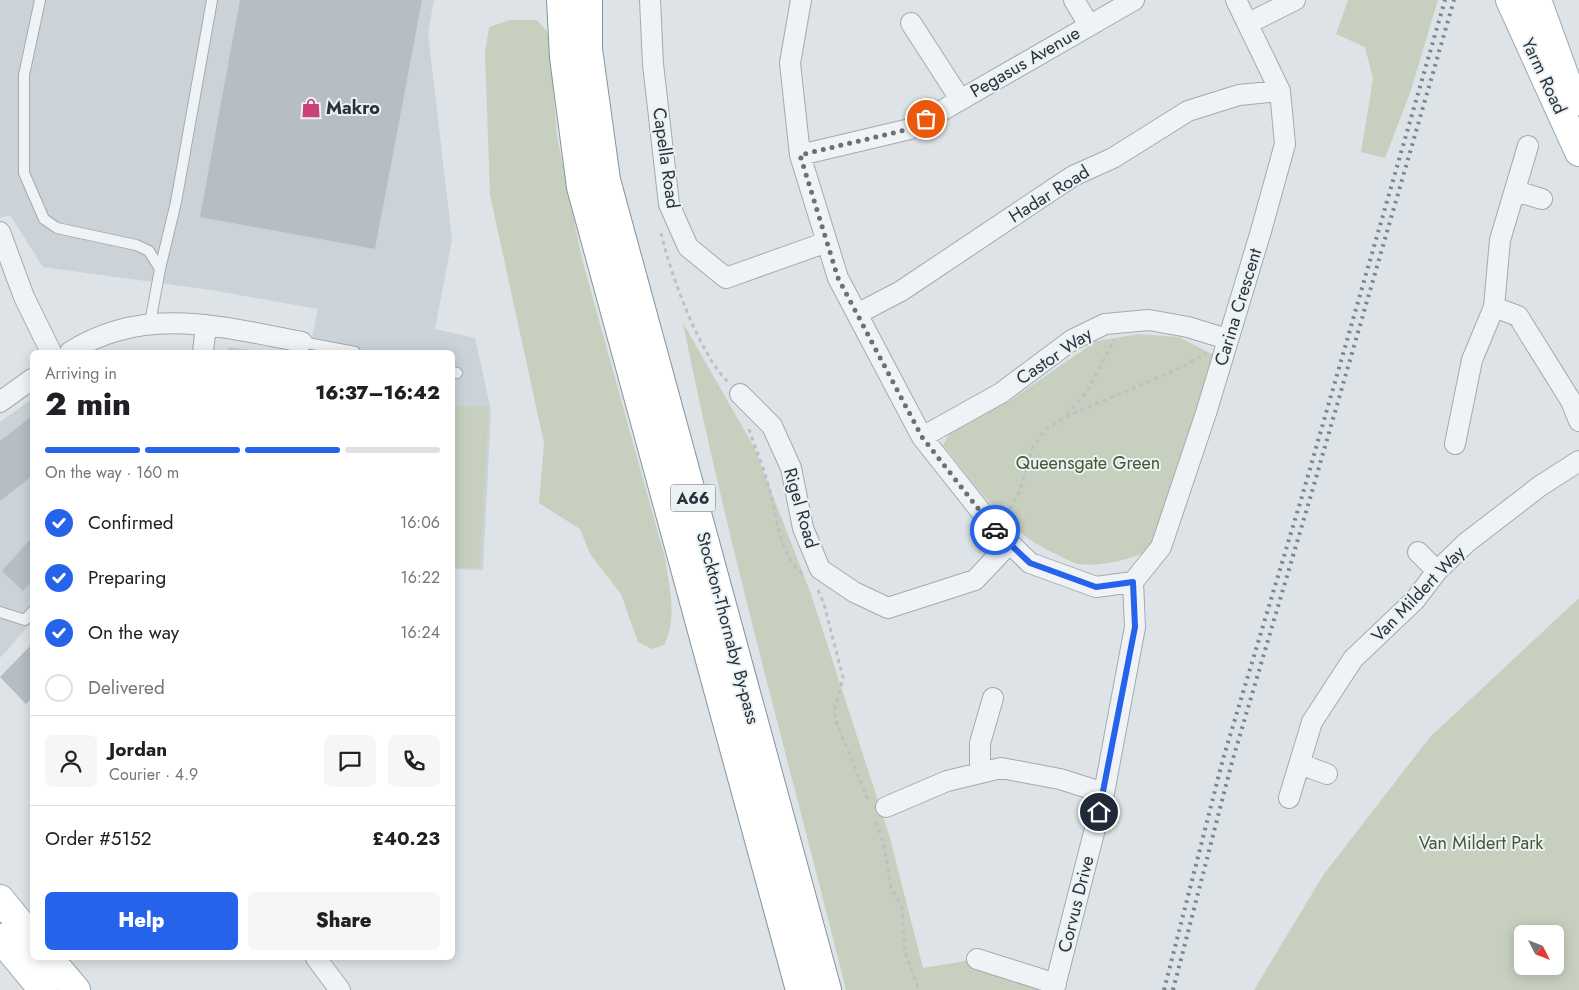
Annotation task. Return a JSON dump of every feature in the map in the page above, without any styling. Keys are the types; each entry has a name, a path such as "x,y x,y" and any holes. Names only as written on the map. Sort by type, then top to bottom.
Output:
{"main road":[{"name":"Stockton-Thornaby By-pass","path":"561,0 564,57 581,187 800,990"},
{"name":"Stockton-Thornaby By-pass","path":"588,0 588,49 606,180 827,990"},
{"name":"Yarm Road","path":"1521,5 1579,117"},
{"name":"Yarm Road","path":"1521,5 1578,148"},
{"path":"0,899 30,936"},
{"path":"0,938 44,990"},
{"path":"51,960 76,990"}],"street":[{"name":"Capella Road","path":"650,0 652,64 668,204 688,247 726,278 827,242"},
{"path":"801,0 790,63 800,155 838,278 922,437 994,528 1030,563 1096,587 1133,582"},
{"path":"1074,0 1089,25"},
{"name":"Pegasus Avenue","path":"800,155 910,129 1134,0"},
{"name":"Carina Crescent","path":"1133,582 1161,547 1227,339 1285,144 1280,91 1249,23 1236,0"},
{"path":"1249,23 1295,0"},
{"path":"911,23 960,100"},
{"name":"Hadar Road","path":"857,314 901,291 1073,176 1113,158 1188,112 1239,95 1280,91"},
{"path":"1455,444 1472,360 1494,307 1500,240 1528,146"},
{"path":"1516,191 1542,199"},
{"path":"1,242 24,297 50,350"},
{"path":"1494,307 1518,316 1570,401 1579,421"},
{"name":"Castor Way","path":"922,437 1001,393 1072,340 1105,324 1149,320 1188,327 1227,339"},
{"path":"74,350 107,334 150,324 179,322 206,325 301,347"},
{"path":"203,350 206,325"},
{"path":"0,402 30,380"},
{"name":"Rigel Road","path":"740,394 772,426 791,468 803,528 820,568 854,592 888,608 975,580 1009,544"},
{"name":"Van Mildert Way","path":"1289,798 1312,722 1353,660 1415,600 1437,571 1474,538 1540,486 1579,460"},
{"path":"1418,552 1437,571"},
{"name":"Corvus Drive","path":"1055,987 1104,793 1135,627 1133,582"},
{"path":"980,773 980,743 993,698"},
{"path":"1300,764 1327,774"},
{"path":"876,809 947,781 1001,768 1060,779 1104,793"},
{"path":"977,959 1055,987"},
{"path":"318,960 340,990"}],"lane":[{"path":"40,0 24,75 24,173 44,220 57,228 136,245 149,251 160,269"},
{"path":"150,324 160,269 176,202 212,0"},
{"path":"301,347 333,350"},
{"path":"0,612 25,620 30,614"}],"path":[{"path":"1065,417 1088,390 1097,376 1116,338 1120,323"},
{"path":"697,332 720,375 740,394 754,447 768,484 784,544 793,568 807,577"},
{"path":"994,528 1005,519 1018,493 1036,443 1044,431 1065,417 1178,369 1227,339"},
{"path":"814,582 824,604 843,678 835,708 835,719 876,809 891,887 902,908 905,952 919,990"}],"shaded area":[{"path":"0,0 434,0 428,33 452,240 435,329 475,338 491,411 483,570 455,569 455,350 309,350 318,309 211,290 43,267 10,215 0,218"},
{"path":"228,347 250,350 227,350"},
{"path":"30,400 30,624 0,658 0,422"}],"green space":[{"path":"1348,0 1438,0 1410,93 1385,158 1361,152 1373,79 1365,47 1336,34"},
{"path":"510,20 537,20 549,34 557,136 582,259 665,558 672,613 671,624 664,645 652,649 638,642 621,594 590,554 580,529 539,503 544,443 490,195 485,53 489,27"},
{"path":"683,323 754,447 811,594 890,838 923,968 977,959 1054,990 846,990 740,574"},
{"name":"Queensgate Green","path":"1140,334 1179,337 1221,359 1161,547 1111,563 1090,565 1076,563 1040,546 1008,522 994,508 943,445 951,431 1011,400 1096,341"},
{"path":"455,405 489,407 480,568 455,567"},
{"name":"Van Mildert Park","path":"1579,598 1579,990 1254,990 1324,874 1430,737"}],"building":[{"name":"Makro","path":"240,0 422,0 375,249 200,217"},
{"path":"30,418 30,478 0,501 0,441"},
{"path":"30,539 30,582 23,591 2,571"},
{"path":"30,646 30,700 26,704 0,677"}],"railway":[{"path":"1164,990 1223,759 1303,493 1445,0"},
{"path":"1173,990 1232,762 1454,0"}],"way so far":[{"path":"926,119 910,129 800,155 838,278 922,437 995,530"}],"place":[{"name":"Makro","path":"311,108"}],"route":[{"path":"995,530 1030,563 1096,587 1133,582 1135,627 1099,812"}]}
